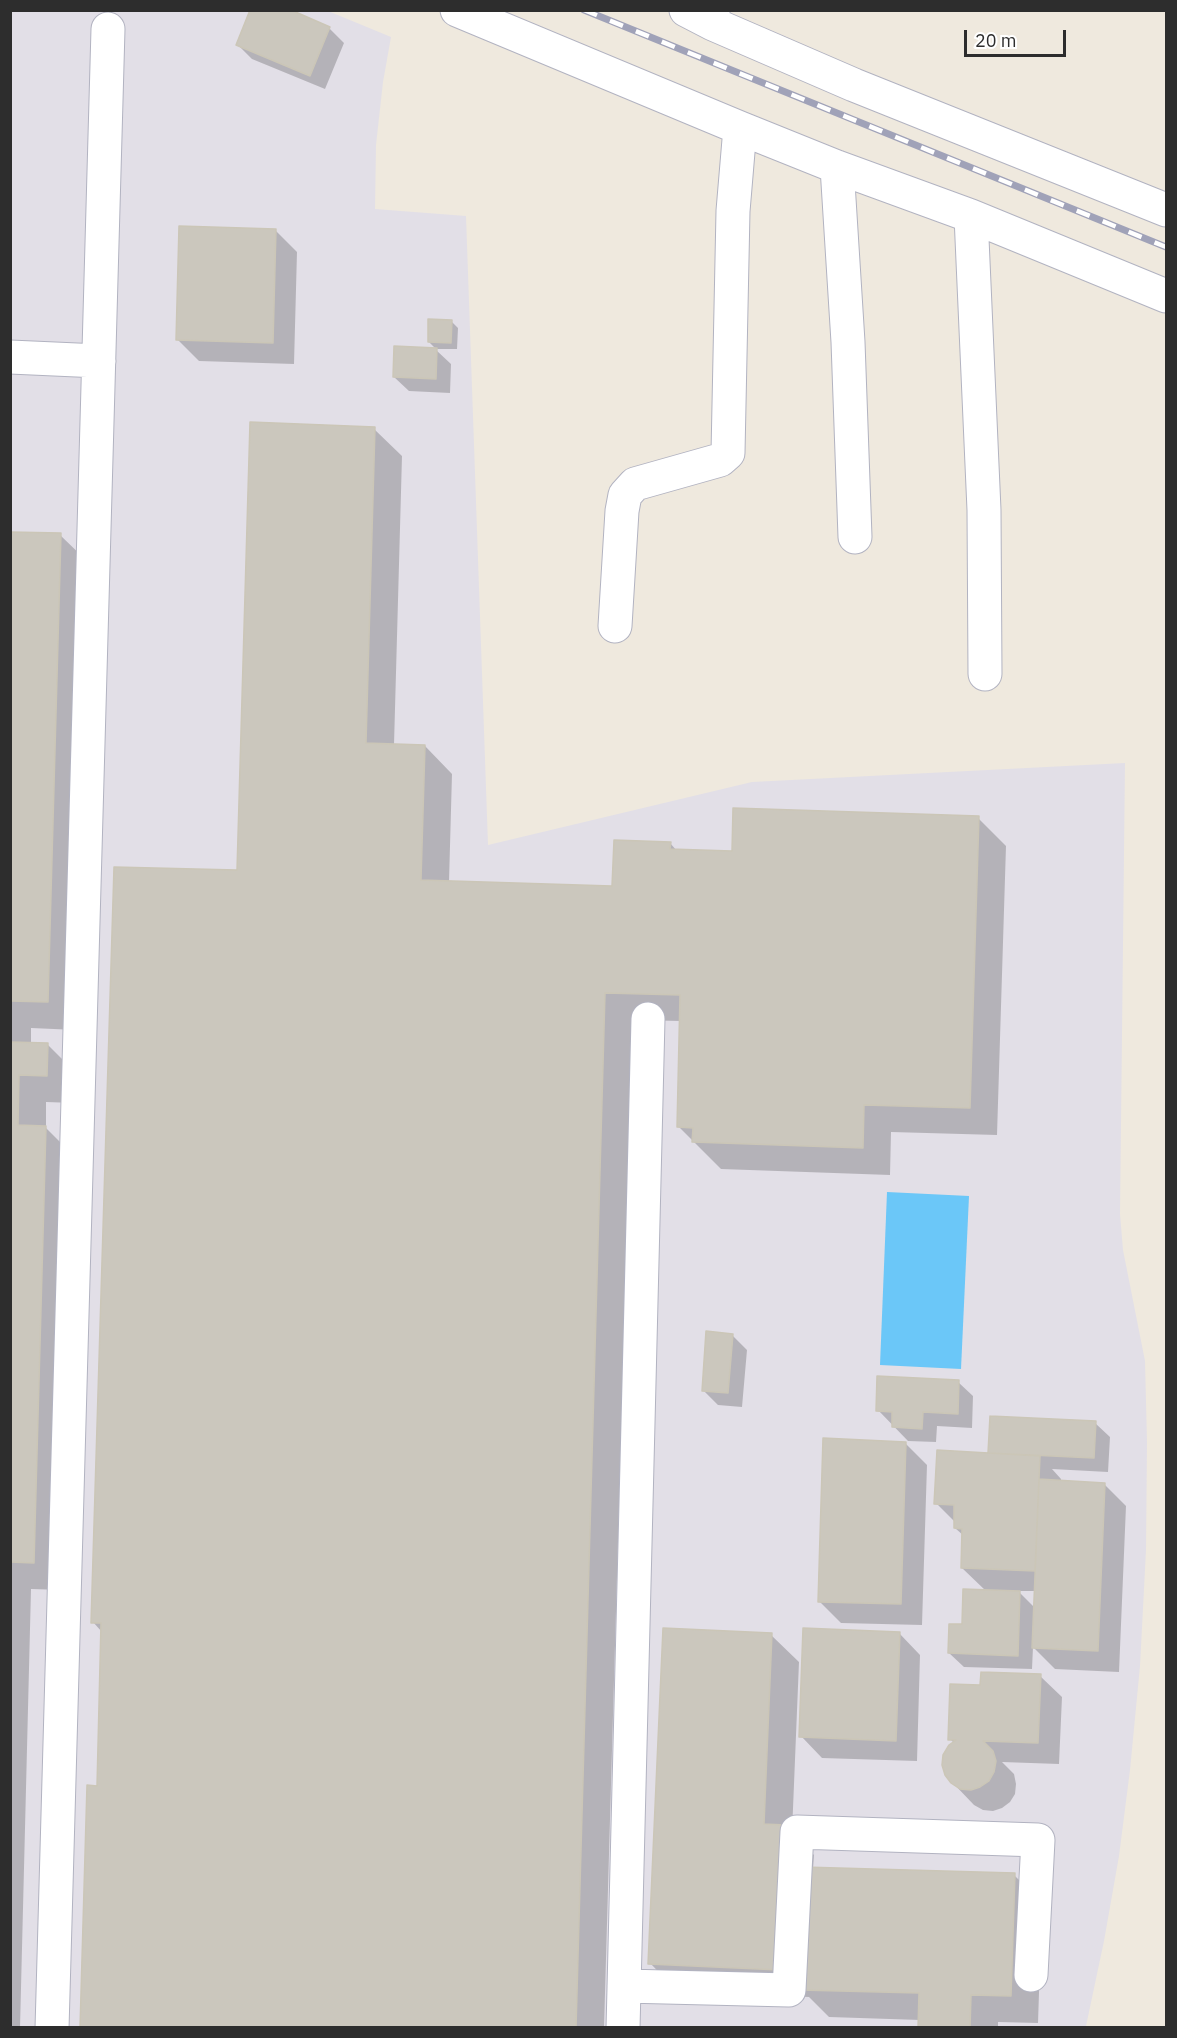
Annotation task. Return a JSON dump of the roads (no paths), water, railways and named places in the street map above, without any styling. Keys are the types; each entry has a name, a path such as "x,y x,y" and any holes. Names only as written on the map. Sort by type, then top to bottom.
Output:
{"street":[{"path":"456,10 740,128 837,167 971,216 1167,296"},
{"path":"704,15 854,85 1167,210"},
{"path":"52,2028 108,29"},
{"path":"615,626 622,511 626,495 635,484 720,460 728,453 733,210 740,128"},
{"path":"837,167 848,342 855,537"},
{"path":"971,216 984,510 985,674"},
{"path":"10,357 99,361"},
{"path":"623,2028 648,1019"},
{"path":"624,1986 789,1990 797,1832 1038,1840 1031,1975"}],"water":[{"path":"887,1192 969,1196 961,1369 880,1365"}],"railway":[{"path":"584,10 1166,247"}]}
